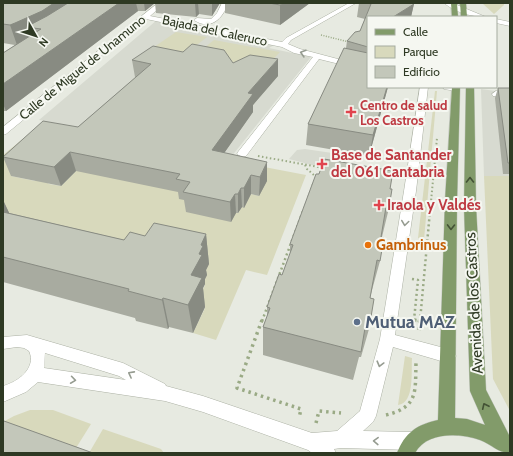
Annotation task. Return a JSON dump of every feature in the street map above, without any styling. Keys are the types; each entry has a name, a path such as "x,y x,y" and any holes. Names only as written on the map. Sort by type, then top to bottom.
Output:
{"main road":[{"path":"454,5 455,16"},
{"name":"Avenida de los Castros","path":"446,426 453,88"},
{"name":"Avenida de los Castros","path":"470,88 470,206 478,391 506,445"},
{"path":"409,447 428,430 446,426 474,429 506,445"}],"street":[{"name":"Calle de Miguel de Unamuno","path":"3,132 162,3"},
{"name":"Bajada del Caleruco","path":"147,15 210,22 214,20 222,11 225,3"},
{"name":"Bajada del Caleruco","path":"284,45 288,39 353,3"},
{"path":"447,3 481,16"},
{"path":"464,9 483,16"},
{"name":"Bajada del Caleruco","path":"147,15 284,45 317,57 367,69"},
{"path":"497,21 510,24"},
{"path":"242,154 317,57"},
{"path":"341,439 367,416 387,339 424,88"},
{"path":"496,94 510,95"},
{"path":"3,120 15,122"},
{"name":"Avenida de los Castros","path":"387,339 448,356"},
{"path":"12,340 123,370 165,393"},
{"path":"3,394 16,389 35,374 39,358 36,348 12,340"},
{"path":"35,374 165,393 203,404 294,437 327,453"},
{"path":"316,447 341,439 377,442 409,447"}],"path":[{"path":"327,31 321,35 349,42"},
{"path":"393,414 406,409 413,398 437,131"},
{"path":"242,154 325,168"},
{"path":"294,437 301,409 237,388 316,175 311,174 305,165"},
{"path":"397,275 418,280 414,320 420,321"}],"shaded area":[{"path":"157,20 274,45 269,48 311,57 231,157 39,120"},
{"path":"481,89 510,93 510,176 484,176"},
{"name":"Base de Santander del 061 Cantabria","path":"305,149 339,154 331,170 289,159 297,150"}],"green space":[{"path":"482,3 504,3 504,5 494,14"},
{"path":"176,32 207,37 171,65 138,58"},
{"path":"214,40 280,52 265,68 195,55"},
{"path":"435,91 437,91 424,240 418,238"},
{"path":"30,133 11,176 35,181 40,176 49,184 61,186 86,161 183,193 192,201 236,213 238,213 251,194 259,196 259,166 306,175 267,275 246,270 216,340 193,333 205,308 195,305 205,285 204,274 207,267 3,219 3,155"},
{"path":"484,176 510,176 510,411 493,379"},
{"path":"405,356 412,358 410,393 403,403 398,405"},
{"path":"30,410 53,410 91,424 76,448 3,453 3,422"},
{"path":"103,429 161,449 164,453 89,453"}],"building":[{"path":"3,3 54,3 42,11 10,25 3,24"},
{"path":"68,3 119,3 3,84 3,53 41,29 26,27"},
{"path":"269,3 284,3 280,5"},
{"path":"367,3 414,3 395,16 367,16 367,47 347,41 355,32 360,31 371,4"},
{"path":"192,44 224,50 233,63 250,55 278,59 248,93 253,94 212,150 267,162 260,177 251,175 244,188 241,188 238,194 235,194 230,202 183,192 190,182 176,179 180,174 70,152 54,167 3,157 43,121 78,127 151,64 132,60 153,46 183,52"},
{"name":"Centro de salud Los Castros","path":"344,48 367,53 367,88 387,88 373,135 308,124"},
{"path":"498,88 510,88 510,163 508,163"},
{"path":"324,159 393,171 389,208 386,207 381,237 384,238 380,261 377,260 370,298 374,299 369,329 365,328 361,352 263,327 270,308 267,307 279,274 282,275 293,245 290,244 316,174 319,174"},
{"path":"3,212 124,240 130,232 145,236 154,223 206,234 199,254 202,255 191,275 202,278 188,305 163,298 162,300 128,291 129,289 3,257"},
{"path":"4,421 93,453 3,453"}],"place":[{"name":"Centro de salud Los Castros","path":"351,112"},
{"name":"Base de Santander del 061 Cantabria","path":"322,164"},
{"name":"Iraola y Valdés","path":"379,205"},
{"name":"Gambrinus","path":"368,245"},
{"name":"Mutua MAZ","path":"357,322"}]}
